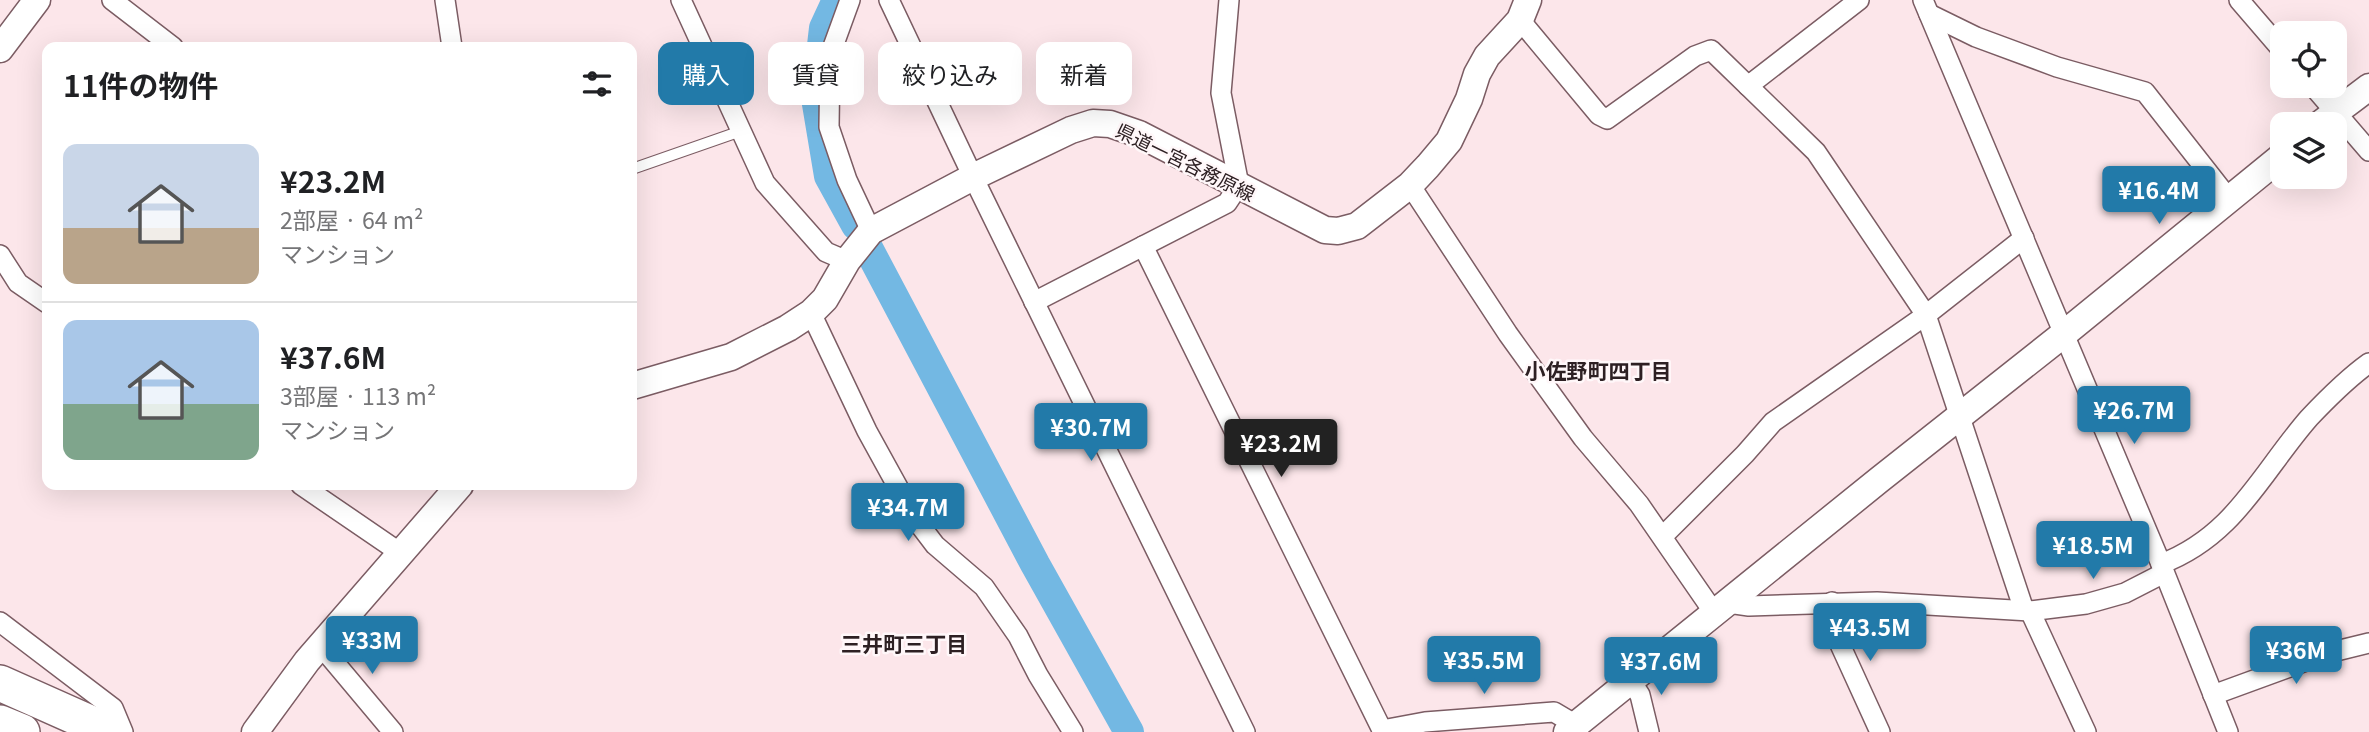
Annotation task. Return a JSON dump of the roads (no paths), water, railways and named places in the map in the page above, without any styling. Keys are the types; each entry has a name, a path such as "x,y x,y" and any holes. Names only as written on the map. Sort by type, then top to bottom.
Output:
{"highway":[{"path":"0,683 110,732"},
{"path":"0,723 22,732"}],"main road":[{"path":"0,49 37,0"},
{"name":"県道一宮各務原線","path":"637,385 731,357 788,328 811,313 825,299 847,261 871,231 973,177 1071,130 1093,123 1110,124 1139,134 1325,230 1338,232 1357,226 1410,185 1449,141 1477,74 1524,10"},
{"path":"2336,112 2369,87"},
{"path":"1571,728 2270,166"},
{"path":"255,732 320,645 455,490"}],"street":[{"path":"112,0 167,42"},
{"path":"445,0 451,42"},
{"path":"681,0 765,183 825,252 847,261"},
{"path":"850,0 831,55 829,127 847,180 871,231"},
{"path":"889,0 1245,732"},
{"path":"1034,302 1227,203 1239,185 1221,93 1229,0"},
{"path":"1748,86 1859,0"},
{"path":"2239,0 2270,36"},
{"path":"1926,7 1976,37 2057,68 2145,92 2229,199"},
{"path":"1926,7 2065,333 2228,732"},
{"path":"1524,10 1599,115 1607,119 1695,56 1711,50 1816,152 1926,315 2027,610 2085,732"},
{"path":"2347,133 2369,151"},
{"path":"1410,185 1508,334 1583,438 1721,608 1877,601 2027,610 2086,604 2125,593 2197,547 2239,510 2309,418 2369,363"},
{"path":"1663,536 1773,422 1926,315 2024,238"},
{"path":"1143,246 1383,731 1424,722 1554,712 1571,728"},
{"path":"0,255 18,283 42,300"},
{"path":"811,313 867,431 916,520 935,545 984,587 1018,636 1038,676 1073,732"},
{"path":"307,490 399,552"},
{"path":"1832,603 1838,640 1880,732"},
{"path":"0,622 113,708 123,732"},
{"path":"2213,695 2328,653 2369,643"},
{"path":"320,645 393,732"},
{"path":"1631,681 1640,695 1649,732"}],"lane":[{"path":"637,167 741,131"}],"waterway":[{"path":"837,0 824,28 816,98 829,176 856,225"},
{"path":"868,248 1035,564 1129,732"}],"district":[{"name":"小佐野町四丁目","path":"1598,370"},
{"name":"三井町三丁目","path":"904,643"}]}
